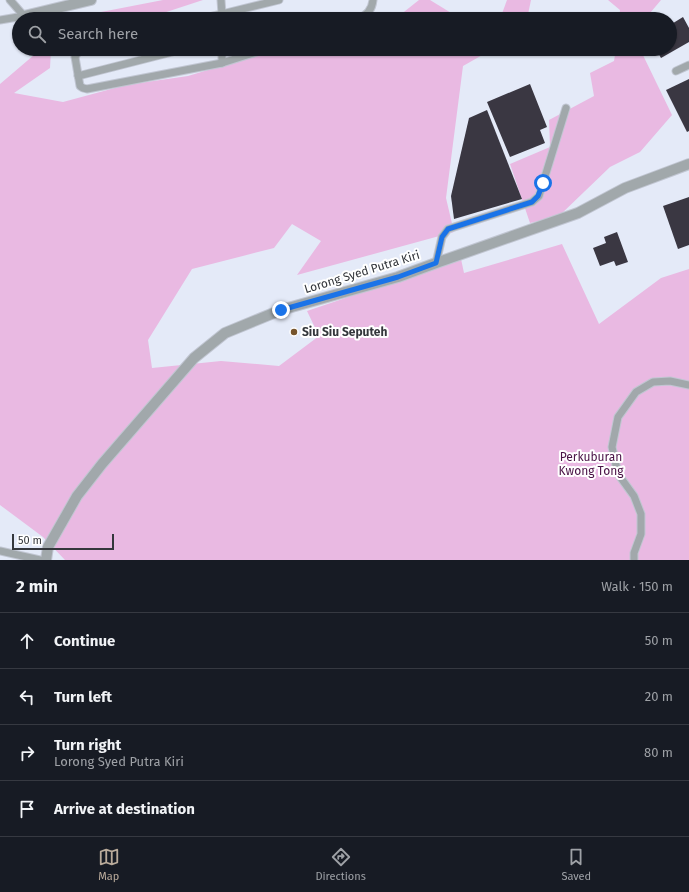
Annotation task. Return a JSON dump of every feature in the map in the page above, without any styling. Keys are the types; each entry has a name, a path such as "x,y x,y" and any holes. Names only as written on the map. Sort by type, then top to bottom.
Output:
{"street":[{"path":"41,12 91,0"},
{"name":"Lorong Syed Putra Kiri","path":"46,560 48,547 77,496 102,464 189,364 225,333 281,310 398,277 578,213 625,188 689,164"}],"lane":[{"path":"10,0 20,12"},
{"path":"221,0 222,12"},
{"path":"236,12 279,0"},
{"path":"369,12 372,8 373,0"},
{"path":"0,20 12,18"},
{"path":"75,56 80,86 87,89 222,63 244,56"},
{"path":"78,76 157,56"},
{"path":"222,56 222,63"},
{"path":"676,71 689,65"},
{"path":"436,263 442,237 448,229 532,202 538,196 566,108"},
{"path":"634,560 634,553 641,534 642,514 634,496 618,474 612,447 618,418 636,392 652,382 670,381 689,385"},
{"path":"0,551 40,560"}],"green space":[{"path":"163,0 203,0 166,12 101,12"},
{"path":"419,0 430,0 450,12 404,12"},
{"path":"507,0 531,0 528,12 503,12"},
{"path":"608,0 661,0 651,12 620,12 620,10"},
{"name":"Perkuburan Kwong Tong","path":"33,56 51,56 50,68 14,93 63,102 126,85 188,76 254,56 481,56 463,66 446,198 454,232 297,275 321,241 292,224 274,248 192,269 148,340 152,368 221,361 279,366 319,336 307,311 461,259 464,273 562,244 599,324 661,278 689,269 689,560 65,560 43,537 0,505 0,84"},
{"path":"615,56 643,56 672,115 640,152 610,167 559,216 530,223 510,164 550,147 549,120 594,96 590,73 614,61"}],"building":[{"path":"683,17 689,28 689,42 677,49 677,21"},
{"path":"689,79 689,131 687,132 666,90"},
{"path":"530,84 547,127 540,130 545,143 510,157 487,102"},
{"path":"487,110 522,199 454,219 451,196 469,118"},
{"path":"689,197 689,245 678,249 663,206"},
{"path":"617,232 628,262 616,266 614,261 600,266 593,248 606,243 604,237"}],"place":[{"name":"Siu Siu Seputeh","path":"294,332"}],"route":[{"path":"281,310 398,277 436,263 442,237 444,232 448,229 532,202 538,196 543,183"}]}
